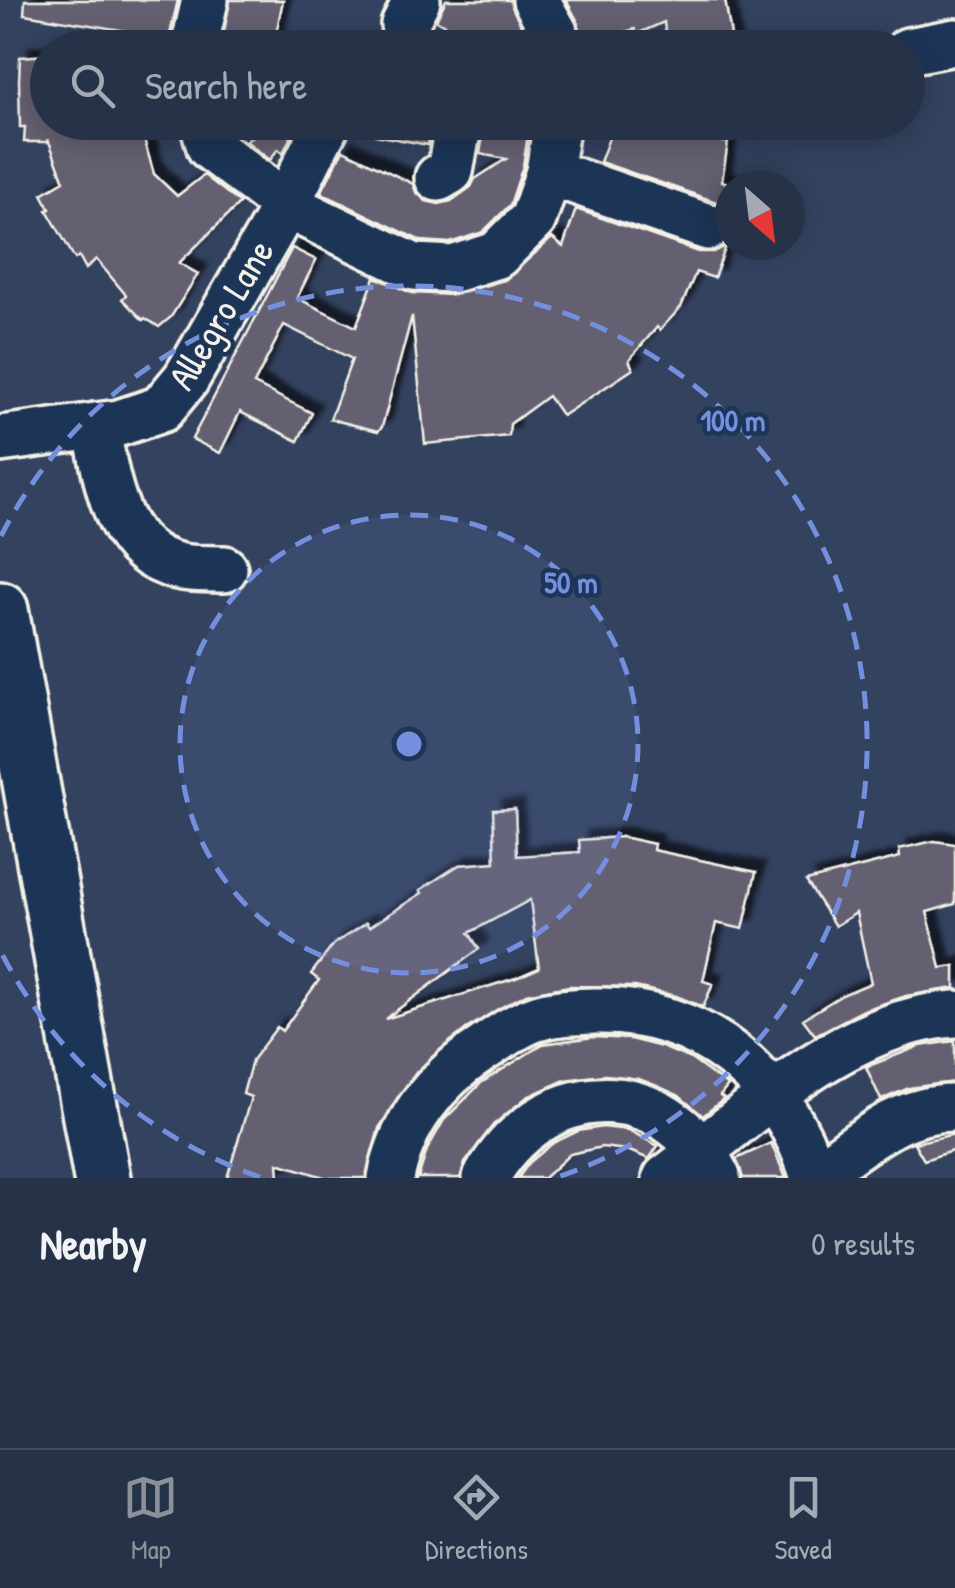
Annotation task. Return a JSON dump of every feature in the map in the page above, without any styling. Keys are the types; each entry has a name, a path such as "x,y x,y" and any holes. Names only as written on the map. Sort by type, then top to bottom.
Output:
{"main road":[{"path":"0,610 102,1178"}],"street":[{"path":"198,30 205,0"},
{"path":"536,0 553,30"},
{"path":"925,48 955,42"},
{"path":"208,140 210,147 286,205 414,266 453,269 498,255 533,219 549,172 554,140"},
{"name":"Allegro Lane","path":"0,439 119,423 161,409 186,379 286,205 318,140"},
{"path":"438,178 450,171 456,140"},
{"path":"549,172 708,227"},
{"path":"96,426 114,508 140,547 176,566 224,568"},
{"path":"391,1178 407,1127 459,1064 533,1020 562,1012 612,1011 663,1018 716,1041 775,1096 799,1134 814,1177 900,1118 932,1108 955,1108"},
{"path":"666,1178 710,1164 775,1096 830,1055 871,1032 931,1015 955,1014"},
{"path":"486,1178 495,1162 523,1132 579,1102 612,1100 669,1119 710,1164"}],"building":[{"path":"25,0 178,0 171,30 121,30 24,14"},
{"path":"230,0 283,0 277,30 224,30"},
{"path":"446,0 510,0 523,30 454,30 436,20"},
{"path":"566,0 725,0 730,30 665,30 664,22 646,30 580,30"},
{"path":"30,56 30,140 48,142 24,142 25,127 20,127 20,57"},
{"path":"48,140 144,140 154,174 177,196 204,175 240,203 179,263 198,274 171,317 159,327 143,320 122,299 126,295 96,259 86,269 79,256 75,259 42,194 64,181"},
{"path":"289,140 283,153 278,149 270,160 246,141"},
{"path":"402,140 429,140 428,145"},
{"path":"482,140 527,140 510,205 483,232 450,243 421,241 321,193 343,150 413,184 426,201 439,204 451,201 506,159 480,154"},
{"path":"608,140 728,142 724,170 715,170 715,201 600,162"},
{"path":"576,209 699,252 715,252 715,260 721,260 714,278 696,272 681,307 660,330 657,327 629,360 633,369 562,416 548,396 510,424 509,436 425,444 412,316 378,431 330,419 352,359 284,325 254,384 312,413 298,441 240,412 220,453 192,439 292,248 316,260 297,298 356,327 375,277 412,293 452,295 505,280 552,238 563,247"},
{"path":"515,809 517,856 580,852 579,840 622,837 654,844 653,850 756,872 743,929 716,923 703,981 713,984 703,1007 635,987 569,986 526,994 466,1029 415,1073 379,1128 366,1178 327,1178 278,1163 279,1178 227,1178 251,1097 243,1094 252,1060 277,1027 282,1031 319,980 311,974 334,944 366,923 369,927 459,865 495,862 493,810","holes":["530,900 539,968 516,978 385,1019 479,949 469,933"]},
{"path":"934,841 955,844 955,904 927,912 941,968 955,966 955,988 906,996 864,1010 815,1035 803,1019 871,983 856,913 835,926 806,881 900,857 899,849"},
{"path":"594,1037 630,1039 691,1059 728,1086 720,1096 724,1099 703,1116 678,1095 639,1079 605,1075 565,1080 527,1097 493,1125 465,1163 460,1178 418,1178 427,1150 444,1120 481,1083 543,1044"},
{"path":"955,1041 955,1082 909,1088 881,1100 866,1067 920,1046"},
{"path":"603,1127 628,1130 658,1146 649,1159 627,1150 602,1147 570,1154 544,1178 518,1178 553,1143 578,1131"},
{"path":"955,1134 955,1150 924,1160 914,1143"},
{"path":"771,1143 786,1178 743,1178 736,1159"}]}
